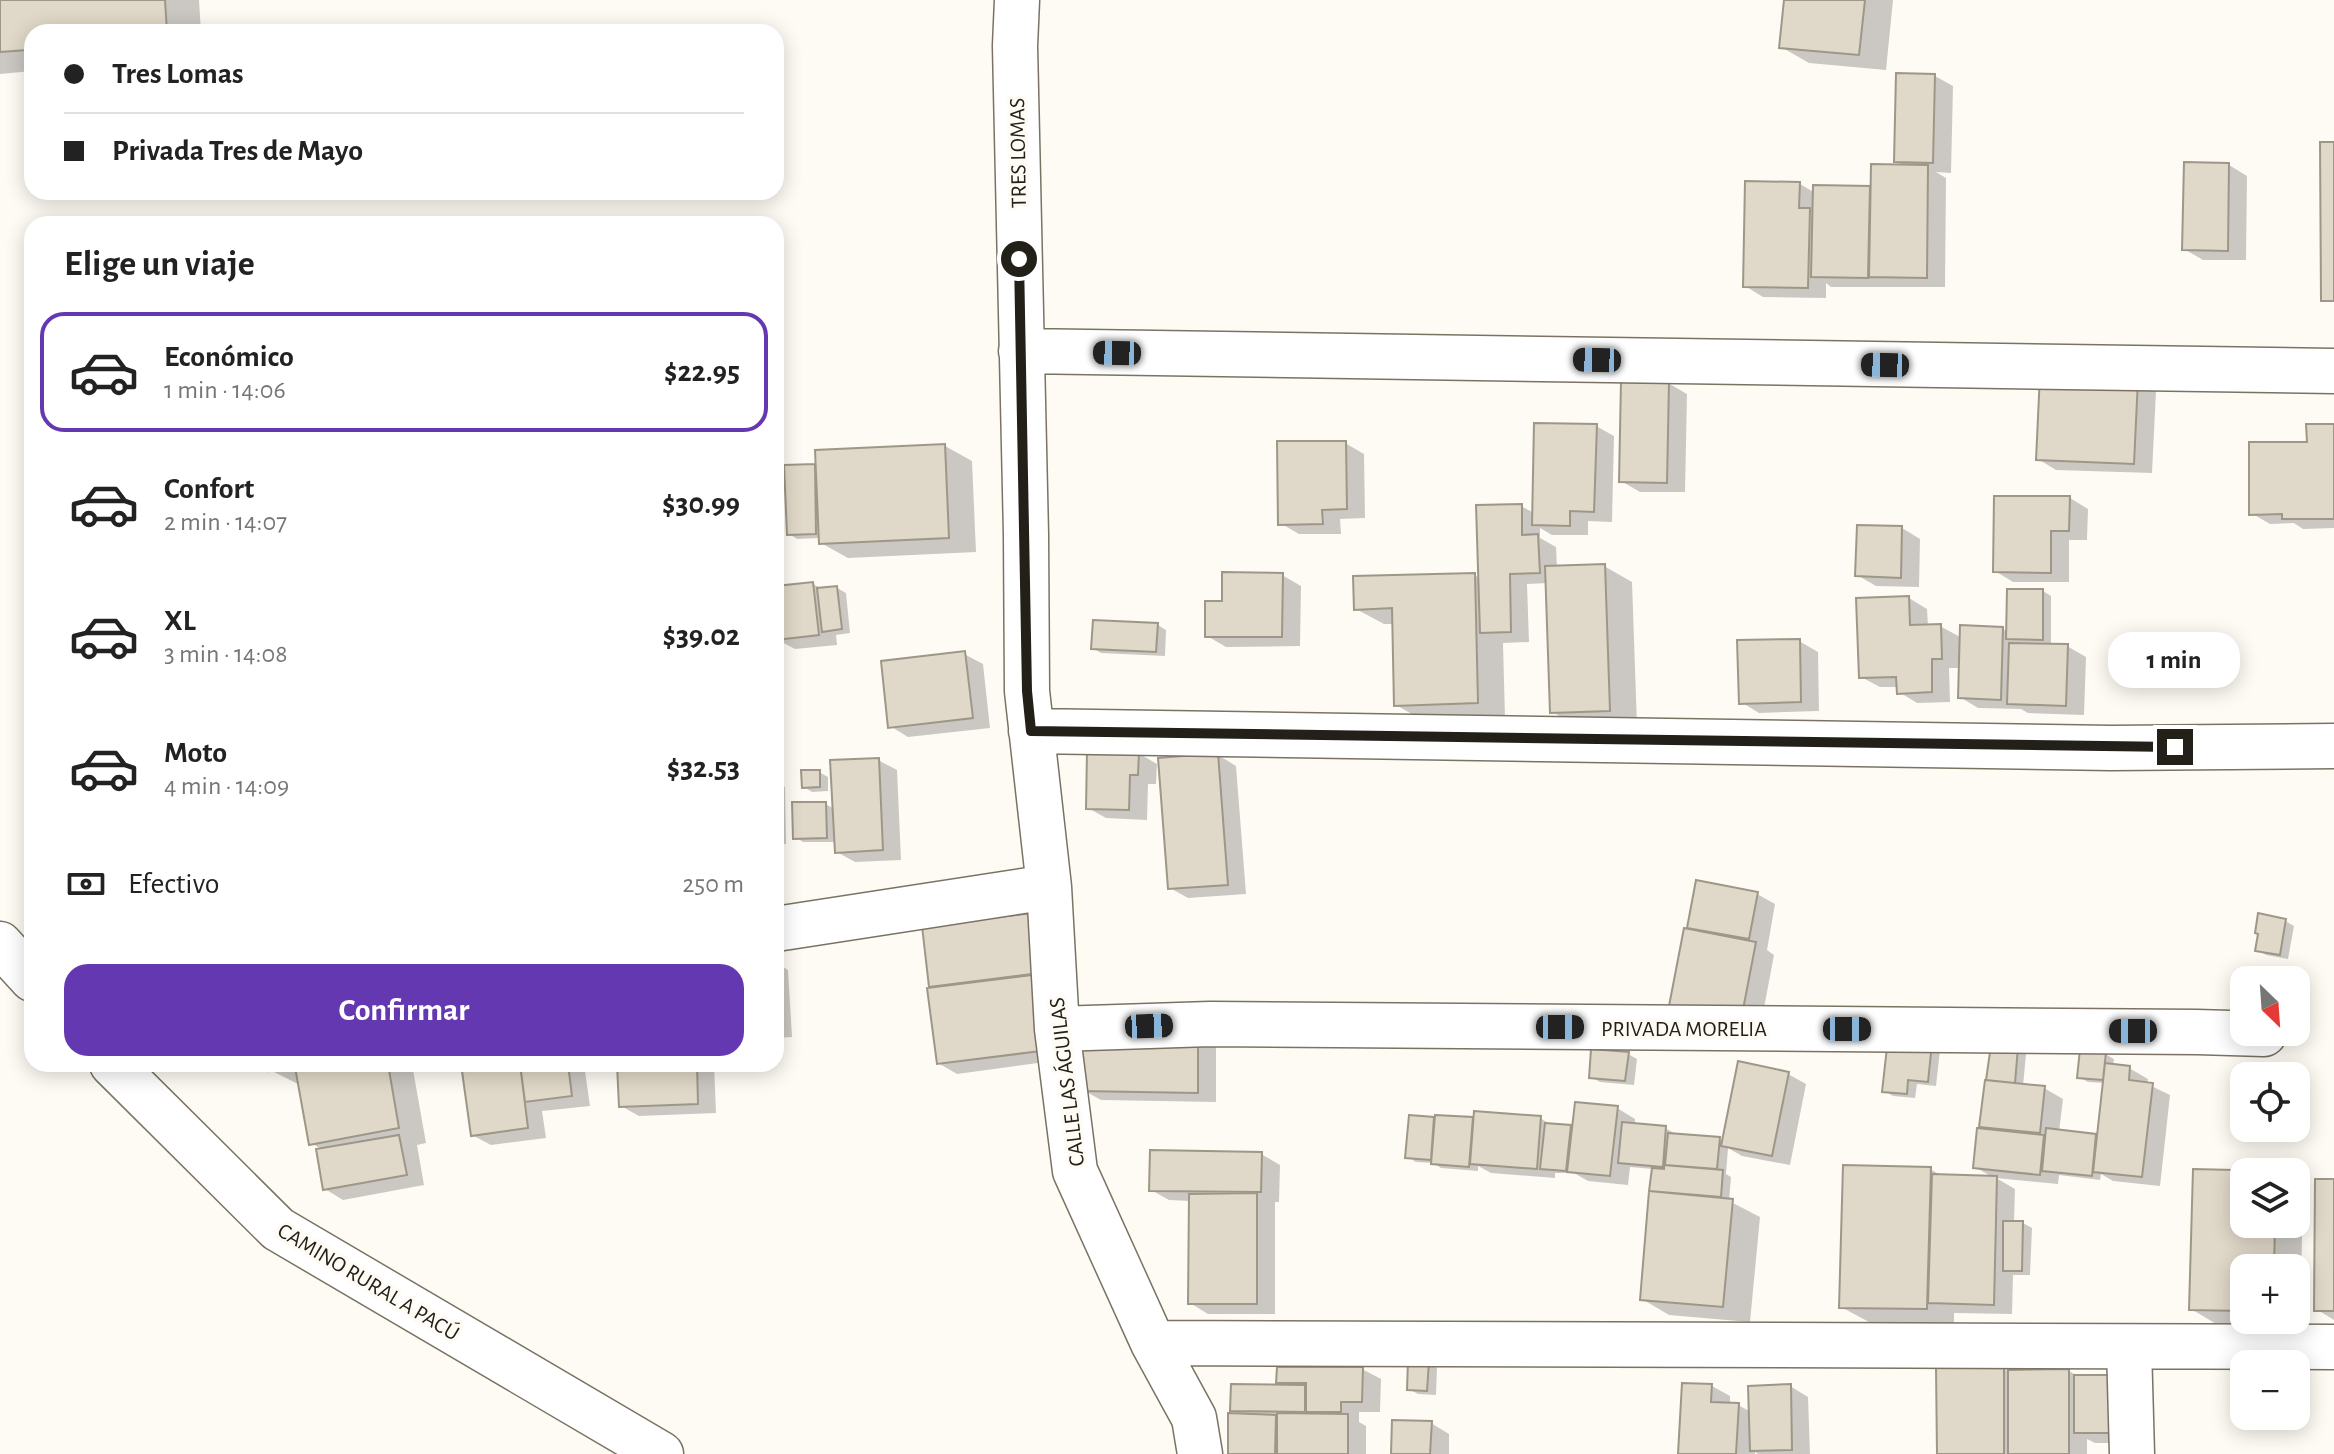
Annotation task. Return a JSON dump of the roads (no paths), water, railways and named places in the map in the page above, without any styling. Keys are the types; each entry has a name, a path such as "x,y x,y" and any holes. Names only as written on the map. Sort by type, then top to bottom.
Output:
{"street":[{"name":"TRES LOMAS","path":"1017,0 1015,46 1029,711"},
{"path":"1021,351 2334,371"},
{"path":"1029,711 2111,748 2334,746"},
{"name":"CALLE LAS ÁGUILAS","path":"1029,711 1049,887 1057,1029 1075,1171 1153,1343 1194,1418 1200,1454"},
{"path":"784,928 1049,887"},
{"path":"0,944 24,970"},
{"name":"PRIVADA MORELIA","path":"1057,1029 1210,1024 2230,1033"},
{"name":"CAMINO RURAL A PACÚ","path":"120,1072 278,1229 661,1454"},
{"path":"1153,1343 2334,1347"},
{"path":"2129,1347 2132,1454"}]}
